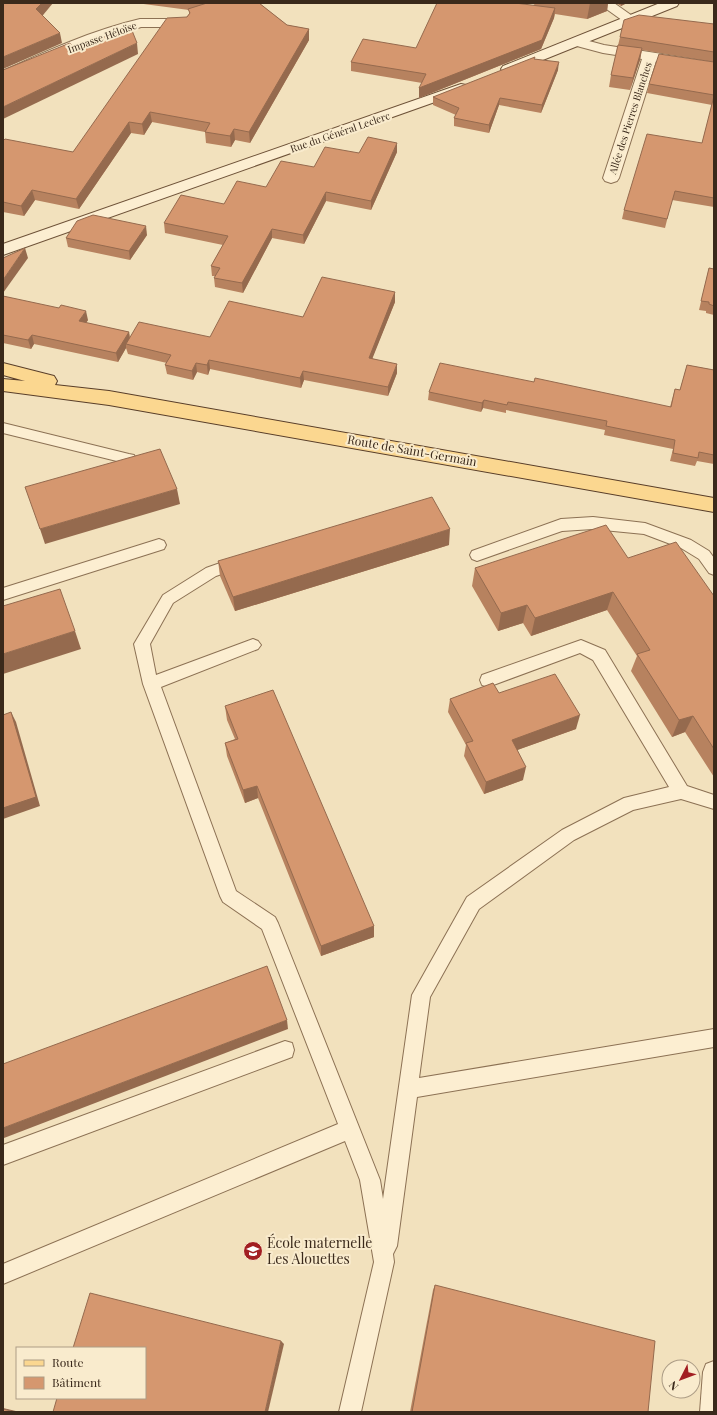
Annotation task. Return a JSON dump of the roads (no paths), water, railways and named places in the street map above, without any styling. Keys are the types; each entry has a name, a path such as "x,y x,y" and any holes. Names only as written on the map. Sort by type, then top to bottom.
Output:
{"main road":[{"name":"Route de Saint-Germain","path":"3,369 109,398"},
{"name":"Route de Saint-Germain","path":"3,385 109,398 714,505"}],"street":[{"path":"605,3 631,20"},
{"name":"Rue du Général Leclerc","path":"3,250 420,104 578,42 672,3"},
{"name":"Impasse Héloïse","path":"3,77 30,64 96,38 140,23 183,23"},
{"path":"578,42 603,50 714,66"},
{"name":"Allée des Pierres Blanches","path":"611,178 650,57"}],"lane":[{"path":"3,428 129,459"},
{"path":"477,555 561,526 593,523 645,529 686,544 704,555 714,569"},
{"path":"3,594 159,545"},
{"path":"255,558 211,572 168,599 142,644 152,684 229,896 269,923 370,1180 384,1262"},
{"path":"152,684 252,646"},
{"path":"488,680 581,646 599,655 681,792"},
{"path":"350,1412 384,1262 421,995 473,903 568,835 630,803 681,792 714,802"},
{"path":"408,1089 714,1038"},
{"path":"3,1155 285,1050"},
{"path":"3,1274 350,1129"},
{"path":"711,1412 714,1372"}],"place":[{"name":"École maternelle Les Alouettes","path":"253,1251"}]}
